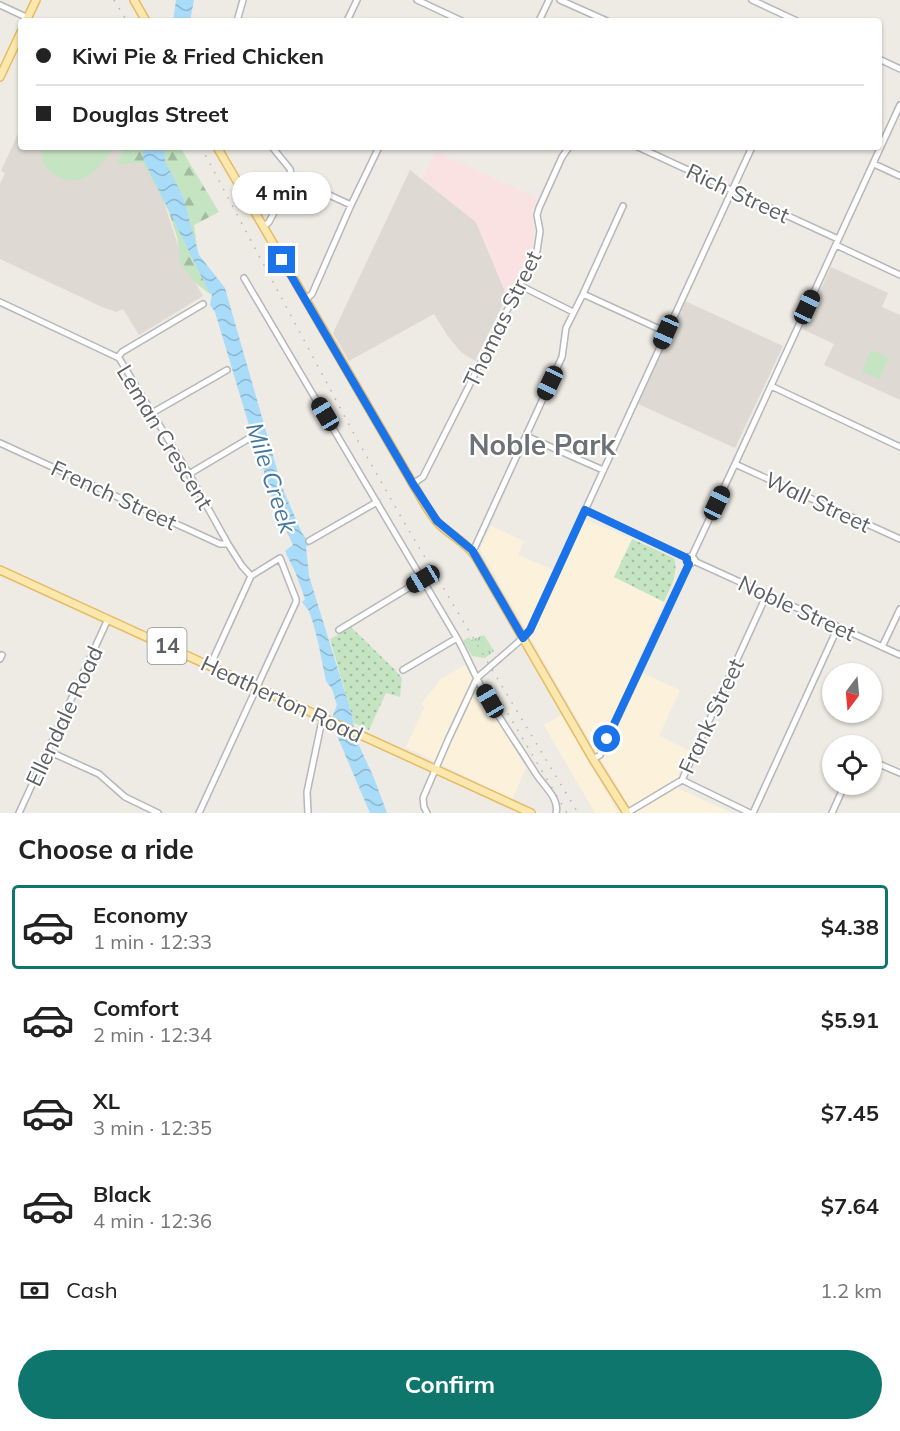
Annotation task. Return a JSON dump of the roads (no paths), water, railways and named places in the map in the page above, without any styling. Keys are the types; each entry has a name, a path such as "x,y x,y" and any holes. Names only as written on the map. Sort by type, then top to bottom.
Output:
{"main road":[{"path":"28,18 36,0"},
{"path":"134,0 144,18"},
{"path":"0,77 18,38"},
{"path":"219,150 413,484 437,521 472,550 593,759 627,813"},
{"name":"Heatherton Road","path":"0,570 531,813"}],"street":[{"path":"238,18 243,0"},
{"path":"348,18 357,0"},
{"path":"417,0 456,18"},
{"path":"540,18 549,0"},
{"path":"560,0 600,18"},
{"path":"752,0 791,18"},
{"path":"766,6 770,0"},
{"path":"0,5 23,18"},
{"path":"882,60 900,69"},
{"path":"882,142 900,105"},
{"path":"263,227 269,222 292,178 290,169 274,150"},
{"path":"305,300 312,294 377,150"},
{"name":"Thomas Street","path":"413,484 423,477 537,251 540,231 537,215 539,208 567,150"},
{"name":"Rich Street","path":"645,150 732,190 900,275"},
{"path":"427,813 423,798 477,678 530,630 751,150"},
{"path":"593,759 600,755 879,150"},
{"path":"874,164 900,176"},
{"path":"292,178 351,204"},
{"path":"472,550 562,357 564,332 623,206"},
{"path":"244,278 423,579 505,726 555,801 556,813"},
{"path":"519,285 573,312"},
{"path":"583,294 666,332"},
{"name":"Leman Crescent","path":"0,302 118,357 189,474 242,566 243,572 250,577"},
{"path":"118,357 122,352 203,304"},
{"path":"152,413 227,370"},
{"path":"771,386 900,447"},
{"path":"526,436 603,470"},
{"path":"189,474 248,439"},
{"name":"French Street","path":"0,443 220,544 228,544"},
{"name":"Wall Street","path":"735,464 900,539"},
{"path":"309,541 377,502"},
{"name":"Noble Street","path":"585,510 900,655"},
{"path":"210,666 250,577 286,554"},
{"path":"199,813 296,600 280,558"},
{"path":"339,630 423,579"},
{"name":"Frank Street","path":"627,813 682,780 767,594"},
{"path":"882,647 900,609"},
{"name":"Ellendale Road","path":"19,813 108,620"},
{"path":"682,780 751,813 838,627"},
{"path":"403,670 457,638"},
{"path":"308,813 307,792 324,718"},
{"path":"48,751 99,774 125,797 158,813"},
{"path":"882,765 900,773"},
{"path":"832,813 840,795"}],"water":[{"path":"176,0 194,0 191,18 173,18"},
{"name":"Mile Creek","path":"143,150 164,150 165,161 183,197 199,255 225,288 282,487 302,533 310,544 306,547 309,576 352,715 356,739 387,813 370,813 335,731 333,715 337,705 332,689 326,681 309,611 302,602 305,599 285,551 293,545 268,487 215,312 210,305 212,294 143,158"}],"railway":[{"path":"114,0 125,18"},
{"path":"203,150 353,432 405,524 578,813"},
{"path":"498,697 567,813"}],"district":[{"name":"Noble Park","path":"542,445"}]}
